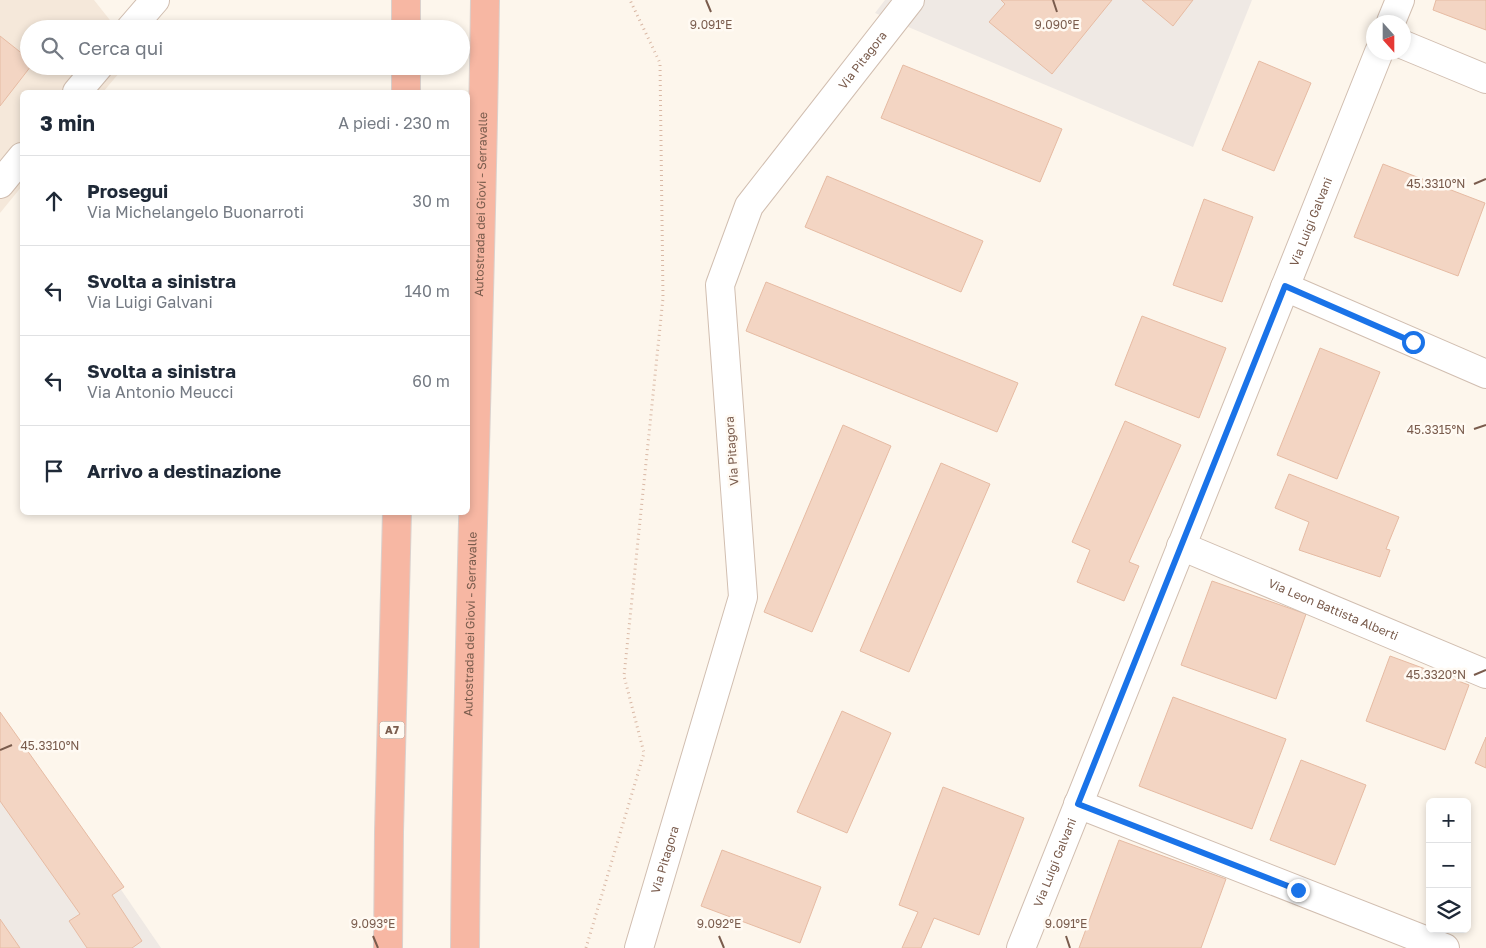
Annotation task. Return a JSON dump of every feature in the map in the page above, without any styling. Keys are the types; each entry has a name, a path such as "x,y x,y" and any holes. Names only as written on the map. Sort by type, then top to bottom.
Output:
{"highway":[{"path":"406,0 406,20"},
{"name":"Autostrada dei Giovi - Serravalle","path":"465,948 465,823 484,131 485,0"},
{"path":"406,75 406,90"},
{"name":"A7","path":"388,948 397,515"}],"street":[{"path":"137,20 154,0"},
{"name":"Via Pitagora","path":"639,948 743,597 720,285 749,206 910,0"},
{"path":"1394,15 1400,0"},
{"path":"1411,48 1486,79"},
{"name":"Via Luigi Galvani","path":"1022,948 1376,60"},
{"path":"79,90 91,75"},
{"path":"0,184 20,159"},
{"path":"1285,286 1486,374"},
{"name":"Via Leon Battista Alberti","path":"1181,546 1486,674"},
{"path":"1078,804 1445,948"}],"path":[{"path":"586,948 644,753 624,676 662,298 660,63 630,0"}],"shaded area":[{"path":"0,0 94,0 110,20 20,20 20,75 117,75 105,90 20,90 20,188 0,213"},
{"path":"885,0 1252,0 1193,147 875,13"},
{"path":"0,713 161,948 0,948"}],"building":[{"path":"1001,0 1112,0 1052,74 989,22 1005,4"},
{"path":"1142,0 1193,0 1173,26"},
{"path":"1436,0 1486,0 1486,30 1433,10"},
{"path":"0,36 20,52 20,75 24,75 0,106"},
{"path":"1259,61 1311,83 1274,171 1222,150"},
{"path":"903,65 1062,129 1040,182 881,118"},
{"path":"1383,164 1485,203 1458,276 1354,237"},
{"path":"827,176 983,241 961,292 805,227"},
{"path":"1204,199 1253,217 1222,302 1173,285"},
{"path":"766,282 1018,383 997,432 746,331"},
{"path":"1142,316 1226,348 1199,418 1115,385"},
{"path":"1320,348 1380,372 1337,479 1277,455"},
{"path":"1125,421 1181,445 1129,562 1139,566 1124,601 1077,582 1090,550 1072,542"},
{"path":"843,425 891,446 812,632 764,612"},
{"path":"941,463 990,484 909,672 860,651"},
{"path":"1289,474 1399,517 1386,549 1390,550 1380,577 1299,550 1309,522 1275,508"},
{"path":"1212,581 1306,614 1276,699 1181,665"},
{"path":"1390,656 1469,685 1445,750 1366,721"},
{"path":"1173,697 1286,739 1252,829 1139,786"},
{"path":"842,711 891,733 847,833 797,812"},
{"path":"0,712 124,887 112,895 142,941 132,948 87,948 69,921 80,914 0,801"},
{"path":"1486,737 1486,768 1475,763"},
{"path":"1301,760 1366,785 1335,865 1270,840"},
{"path":"943,787 1024,818 979,935 934,918 921,948 902,948 918,912 899,905"},
{"path":"1119,840 1226,879 1201,948 1079,948"},
{"path":"722,850 821,887 800,943 701,906"},
{"path":"0,919 20,948 0,948"}],"route":[{"path":"1298,890 1078,804 1285,286 1413,342"}]}
